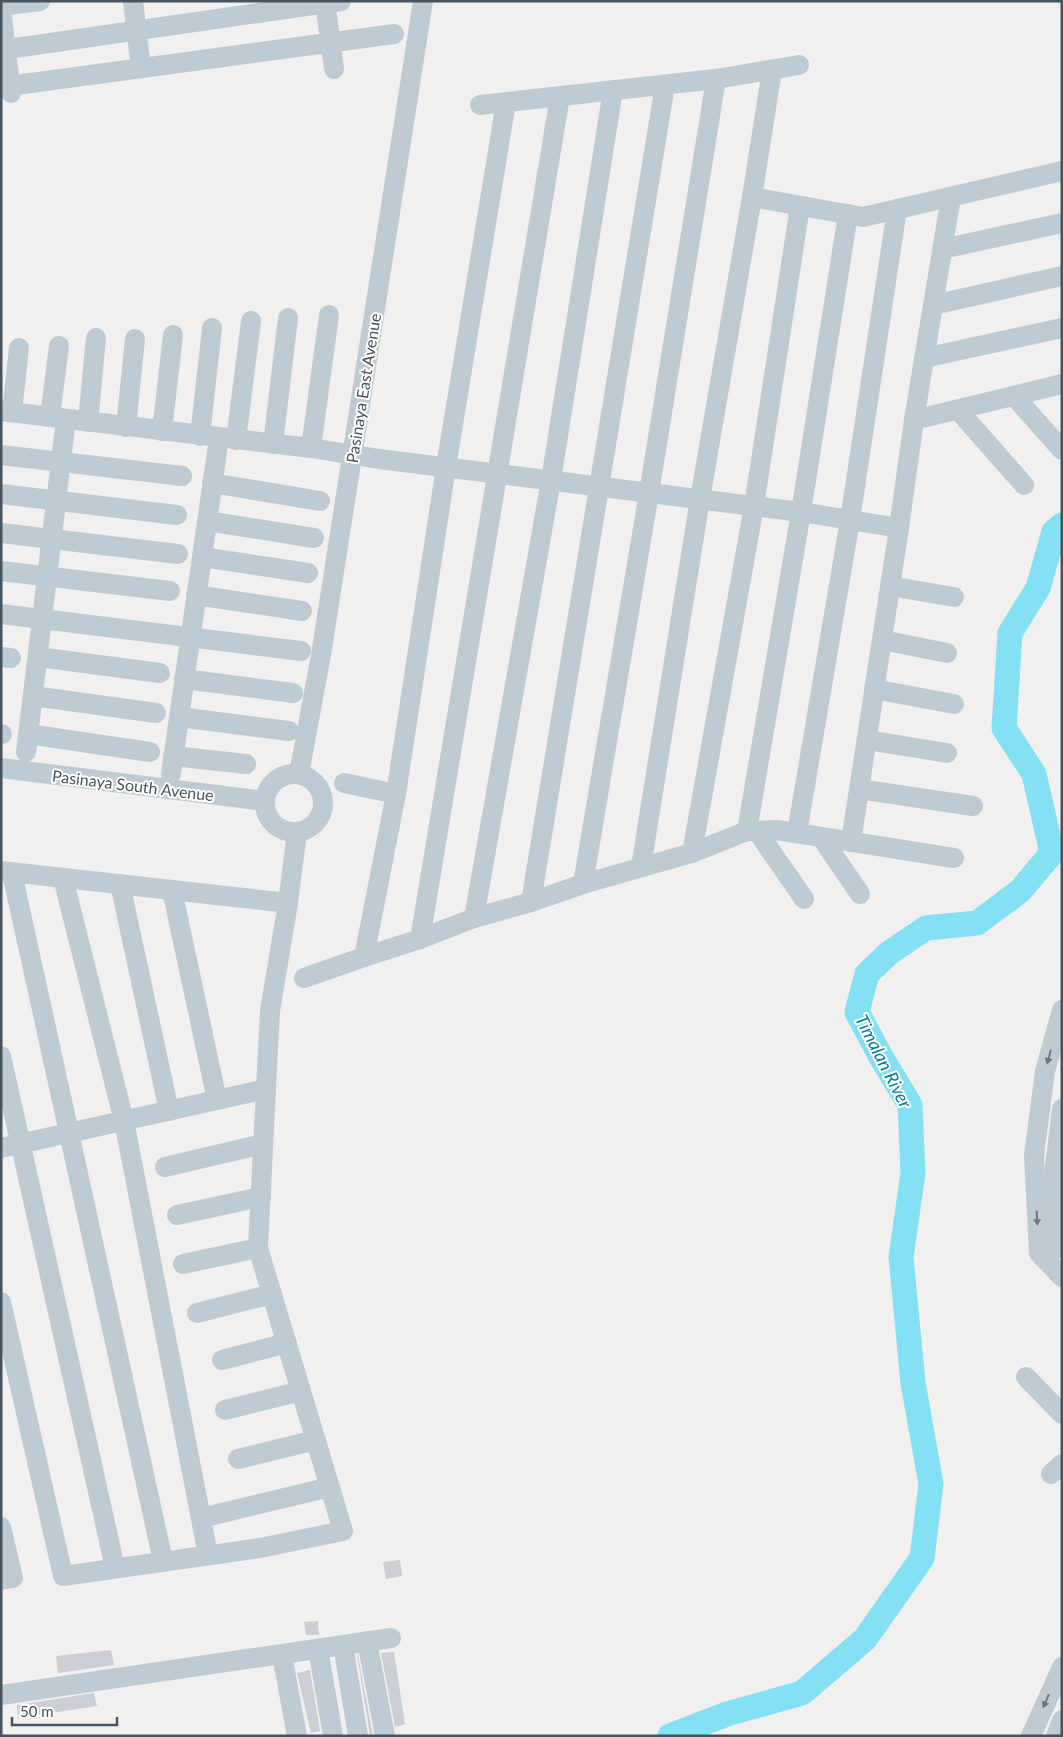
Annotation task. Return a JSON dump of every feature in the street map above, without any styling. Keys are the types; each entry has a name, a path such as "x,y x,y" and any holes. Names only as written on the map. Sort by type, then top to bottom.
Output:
{"street":[{"path":"40,1 1,8 7,88 394,34"},
{"path":"133,1 141,68"},
{"name":"Pasinaya East Avenue","path":"300,774 321,655 423,1"},
{"path":"4,49 331,2 330,42 334,69"},
{"path":"480,105 716,79 799,65"},
{"path":"641,867 772,70"},
{"path":"583,884 716,79"},
{"path":"531,902 665,85"},
{"path":"474,918 551,480 613,90"},
{"path":"420,939 560,96"},
{"path":"364,956 396,794 446,467 506,102"},
{"path":"752,197 863,217 1062,171"},
{"path":"851,842 914,420 951,196"},
{"path":"692,853 754,506 800,206"},
{"path":"797,833 850,520 897,209"},
{"path":"804,899 752,831 848,214"},
{"path":"942,249 1062,223"},
{"path":"933,305 1062,276"},
{"path":"311,448 329,315"},
{"path":"273,444 288,318"},
{"path":"246,764 172,765 218,438 251,321"},
{"path":"212,328 218,438"},
{"path":"924,358 1062,328"},
{"path":"162,431 173,335"},
{"path":"88,422 96,338"},
{"path":"126,427 135,339"},
{"path":"59,346 58,418 61,463 27,743 150,752"},
{"path":"19,348 7,412 311,448 352,455 801,512 899,528"},
{"path":"914,420 1062,384"},
{"path":"1014,396 1062,450"},
{"path":"958,410 1024,485"},
{"path":"1,455 182,476"},
{"path":"212,482 320,501"},
{"path":"1,494 177,515"},
{"path":"207,521 314,538"},
{"path":"1,533 178,554"},
{"path":"202,557 308,573"},
{"path":"1,570 170,591"},
{"path":"890,586 954,597"},
{"path":"196,595 302,611"},
{"path":"1,614 301,651"},
{"path":"882,640 947,653"},
{"path":"38,656 160,673"},
{"path":"184,679 293,693"},
{"path":"874,689 954,704"},
{"path":"33,696 156,713"},
{"path":"179,717 290,731"},
{"path":"867,740 947,753"},
{"name":"Pasinaya South Avenue","path":"1,768 265,801"},
{"path":"286,774 300,774 316,784 323,801 316,822 297,832 276,826 267,814 265,801 266,793 274,781 286,774"},
{"path":"344,783 396,794"},
{"path":"859,789 973,806"},
{"path":"304,978 364,956 420,939 474,918 692,853 752,831 776,830 954,858"},
{"path":"1,1302 63,1576 260,1548 343,1531 258,1248 270,1011 288,902 297,832"},
{"path":"821,837 860,894"},
{"path":"163,1561 70,1133 7,872 288,902"},
{"path":"63,878 124,1121 208,1555"},
{"path":"120,884 169,1111"},
{"path":"172,890 218,1100"},
{"path":"1062,1010 1045,1071 1034,1156 1039,1253 1062,1277"},
{"path":"1,1056 115,1568"},
{"path":"1,1148 266,1089"},
{"path":"1062,1109 1055,1166 1054,1241 1062,1249"},
{"path":"165,1167 263,1144"},
{"path":"177,1215 261,1197"},
{"path":"183,1264 258,1248"},
{"path":"196,1313 272,1294"},
{"path":"222,1360 286,1343"},
{"path":"1026,1377 1062,1414"},
{"path":"225,1410 301,1391"},
{"path":"238,1460 316,1440"},
{"path":"200,1518 330,1487"},
{"path":"1,1527 7,1579"},
{"path":"1,1695 391,1638"},
{"path":"367,1641 385,1736"},
{"path":"342,1645 358,1736"},
{"path":"318,1649 333,1736"},
{"path":"282,1655 297,1736"},
{"path":"1031,1736 1062,1667"},
{"path":"1056,1736 1062,1720"}],"building":[{"path":"400,1560 402,1576 386,1579 383,1562"},
{"path":"318,1621 319,1635 306,1635 304,1622"},
{"path":"111,1650 114,1665 58,1673 56,1656"},
{"path":"394,1652 405,1724 395,1727 381,1653"},
{"path":"358,1655 373,1736 370,1736"},
{"path":"310,1670 320,1731 311,1733 297,1673"},
{"path":"94,1693 97,1706 18,1718 17,1705"}],"waterway":[{"name":"Timalan River","path":"670,1736 727,1714 802,1693 865,1639 922,1558 931,1484 913,1383 901,1257 913,1173 910,1105 857,1012 867,974 889,953 926,928 977,923 1020,891 1052,853 1034,774 1004,728 1010,633 1038,588 1054,532 1062,525"}]}
